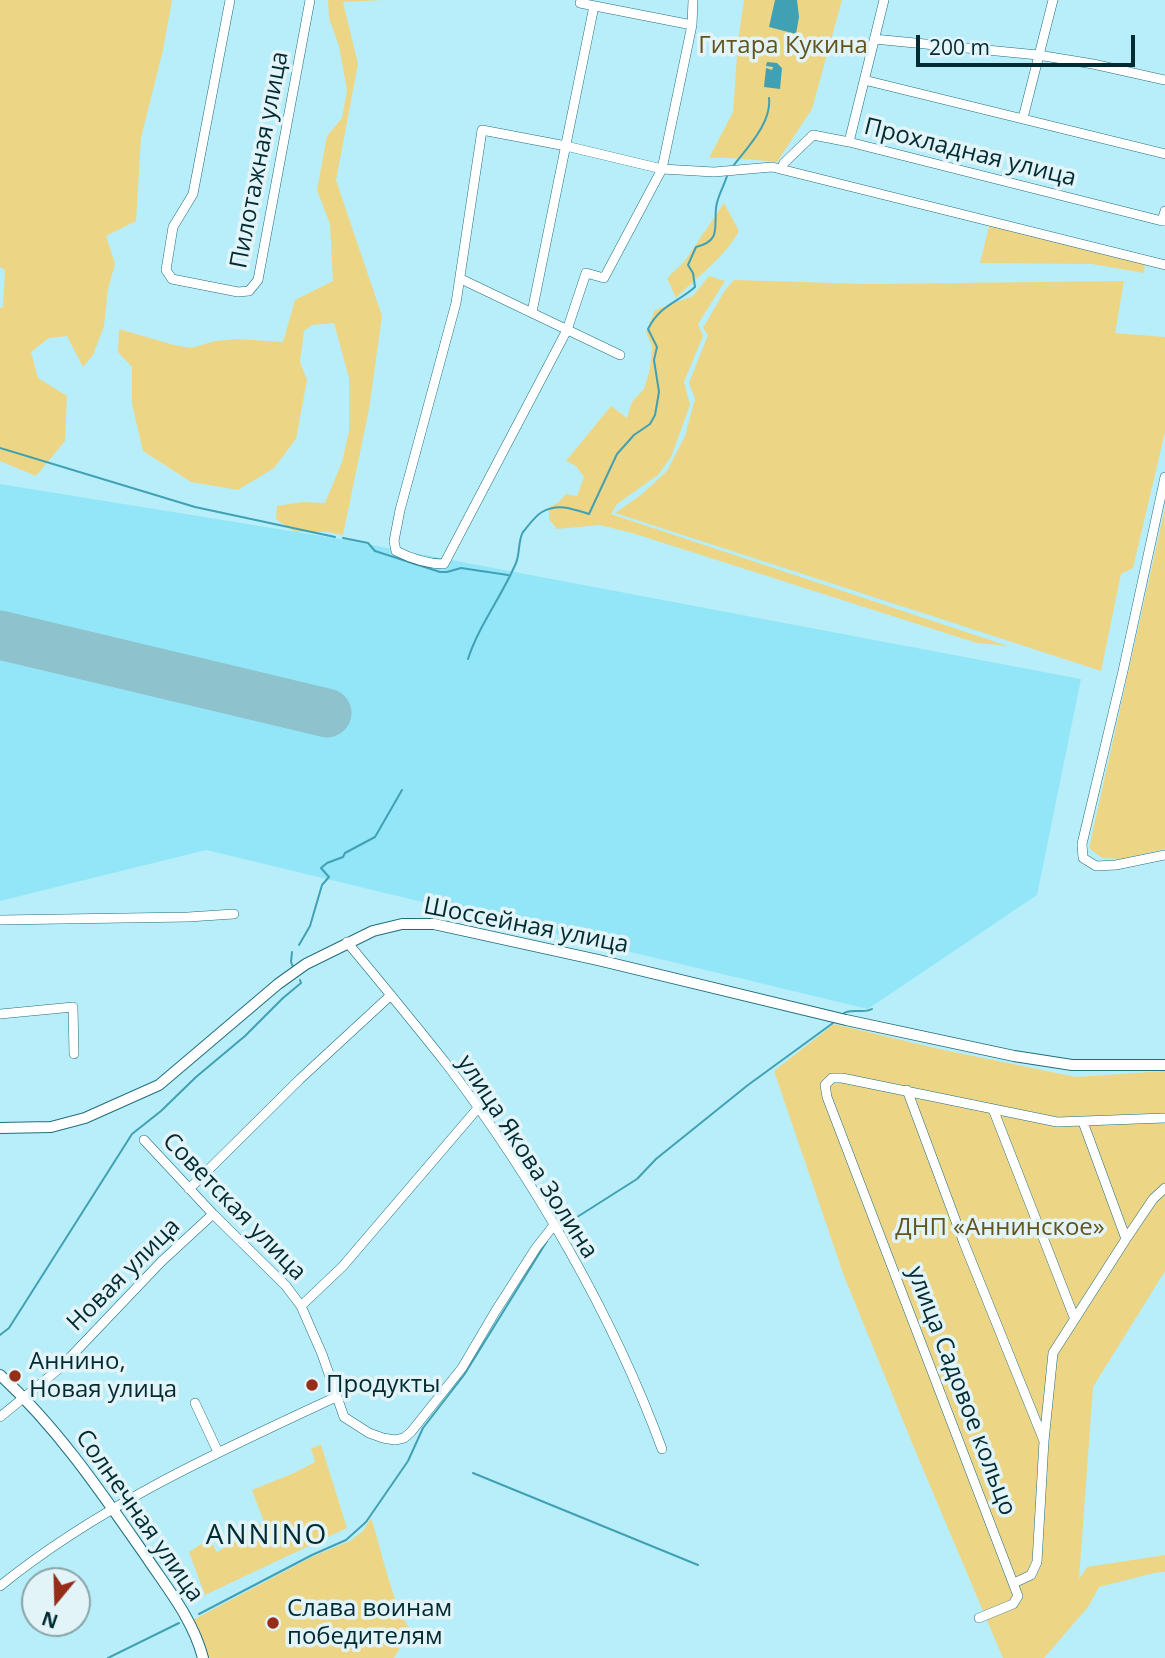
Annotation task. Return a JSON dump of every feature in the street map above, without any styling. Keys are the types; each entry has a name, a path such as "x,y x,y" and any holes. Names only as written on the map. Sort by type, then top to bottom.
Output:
{"main road":[{"name":"Шоссейная улица","path":"0,1128 51,1127 85,1118 159,1085 278,984 306,964 373,931 402,924 435,924 846,1020 1014,1056 1072,1065 1165,1065"},
{"name":"Солнечная улица","path":"0,1375 41,1415 113,1510 184,1613 203,1658"}],"street":[{"name":"Пилотажная улица","path":"230,0 194,194 173,227 166,270 172,279 238,292 249,291 258,280 310,0"},
{"path":"694,0 692,25 662,169 604,278 586,273 567,330 444,564 429,564 396,551 394,541 400,510 461,279 482,131 566,146 662,169 714,172 772,167 1165,265"},
{"path":"849,142 884,0"},
{"path":"1023,118 1053,0"},
{"path":"580,3 692,25"},
{"path":"532,312 594,6"},
{"path":"874,39 1038,55 1165,80"},
{"path":"864,79 1165,154"},
{"name":"Прохладная улица","path":"781,169 813,135 1162,221 1165,211"},
{"path":"461,279 620,355"},
{"path":"1165,477 1082,844 1083,858 1096,866 1116,866 1165,855"},
{"path":"0,920 234,914"},
{"name":"улица Якова Золина","path":"347,942 478,1108 554,1225 613,1334 662,1450"},
{"name":"Новая улица","path":"189,1189 300,1079 391,995"},
{"path":"0,1014 72,1007 74,1054"},
{"name":"улица Садовое кольцо","path":"1165,1118 1056,1122 837,1077 829,1079 825,1085 827,1097 1014,1583 1031,1575 1037,1562 1051,1359 1074,1317 1153,1199 1165,1188"},
{"path":"907,1090 949,1204 1044,1441"},
{"path":"301,1306 343,1266 478,1108"},
{"path":"993,1109 1074,1317"},
{"path":"1083,1122 1126,1239"},
{"name":"Советская улица","path":"144,1139 213,1214 286,1286 301,1306 322,1354 344,1417 369,1433 383,1438 395,1440 404,1438 411,1432 462,1368 536,1248 554,1225"},
{"name":"Новая улица","path":"0,1417 60,1368 161,1262 213,1214"},
{"path":"0,1586 43,1553 113,1510 218,1452 336,1397"},
{"path":"195,1403 218,1452"},
{"path":"979,1618 1013,1604 1018,1597 1014,1583"}],"shaded area":[{"path":"775,0 797,0 799,17 796,34 769,27"},
{"path":"767,62 777,63 782,68 780,89 764,87 766,68 772,70 773,67 766,66"},
{"path":"0,484 340,539 1081,679 1037,895 868,1009 206,850 0,901"}],"green space":[{"path":"0,0 172,0 163,50 141,138 136,221 106,236 115,264 108,289 104,326 93,355 83,367 67,336 49,338 31,352 38,378 67,396 65,441 36,476 0,461 0,308 3,307 5,270 0,267"},
{"path":"328,0 384,0 343,2 358,64 336,180 382,316 369,409 343,535 330,532 295,532 276,519 277,506 302,502 325,503 342,462 349,431 349,378 334,323 312,325 304,331 300,362 307,380 296,439 274,468 238,490 191,482 143,451 132,404 132,367 118,352 119,329 191,348 215,341 237,339 283,342 295,300 333,281 330,224 317,190 327,136 342,118 347,90 339,46 329,18"},
{"name":"Гитара Кукина","path":"744,0 842,0 812,109 777,162 709,158 733,112"},
{"path":"724,203 739,231 718,259 676,298 667,278 684,262"},
{"path":"989,226 1145,263 1144,273 1092,264 980,263"},
{"path":"709,276 725,281 698,324 703,336 684,382 690,405 671,457 658,475 617,504 611,514 1008,646 977,643 632,533 600,525 557,529 549,519 549,507 558,503 566,494 577,496 584,477 576,466 566,461 611,406 627,418 632,402 644,389 650,369 652,347 646,332 655,310 693,296"},
{"path":"734,280 869,284 1124,281 1115,333 1165,337 1165,432 1133,568 1121,574 1101,671 615,513 642,494 667,471 685,436 695,399 689,383 708,335 703,328 725,290"},
{"path":"1165,508 1165,849 1121,859 1102,858 1089,848"},
{"name":"ДНП «Аннинское»","path":"834,1024 1076,1077 1165,1071 1165,1271 1093,1387 1079,1579 1087,1567 1165,1555 1165,1572 1099,1587 1088,1607 1044,1658 1003,1658 844,1276 774,1071"},
{"path":"321,1445 347,1528 205,1595 189,1552 209,1539 217,1552 264,1522 252,1490 315,1462 311,1448"},
{"path":"371,1518 394,1595 405,1622 411,1629 394,1658 206,1658 191,1621 314,1556 350,1541 363,1531"}],"waterway":[{"path":"787,38 789,32"},
{"path":"734,165 763,125 769,98"},
{"path":"468,659 478,634 516,563 523,532 537,516 548,509 566,508 589,514 617,454 634,435 650,424 655,415 659,392 654,360 657,347 648,329 663,309 695,287 693,273 688,265 696,247 709,241 715,233 717,204 727,176"},
{"path":"0,448 195,507 335,537"},
{"path":"343,538 368,543 375,551 440,572 461,568 508,575"},
{"path":"299,945 310,926 322,885 329,877 321,868 375,837 402,790"},
{"path":"292,952 293,967"},
{"path":"0,1335 9,1328 132,1134 245,1036 301,983 300,980"},
{"path":"844,1013 872,1009"},
{"path":"563,1226 637,1179 656,1159 748,1085 833,1023"},
{"path":"199,1614 346,1540 366,1522 408,1461 423,1428 464,1375 547,1241"},
{"path":"473,1473 698,1565"},
{"path":"108,1658 179,1623"}],"runway":[{"path":"0,635 327,713"}],"place":[{"name":"Аннино, Новая улица","path":"15,1376"},
{"name":"Продукты","path":"312,1385"},
{"name":"Слава воинам победителям","path":"273,1623"}],"district":[{"name":"ANNINO","path":"267,1536"}]}
